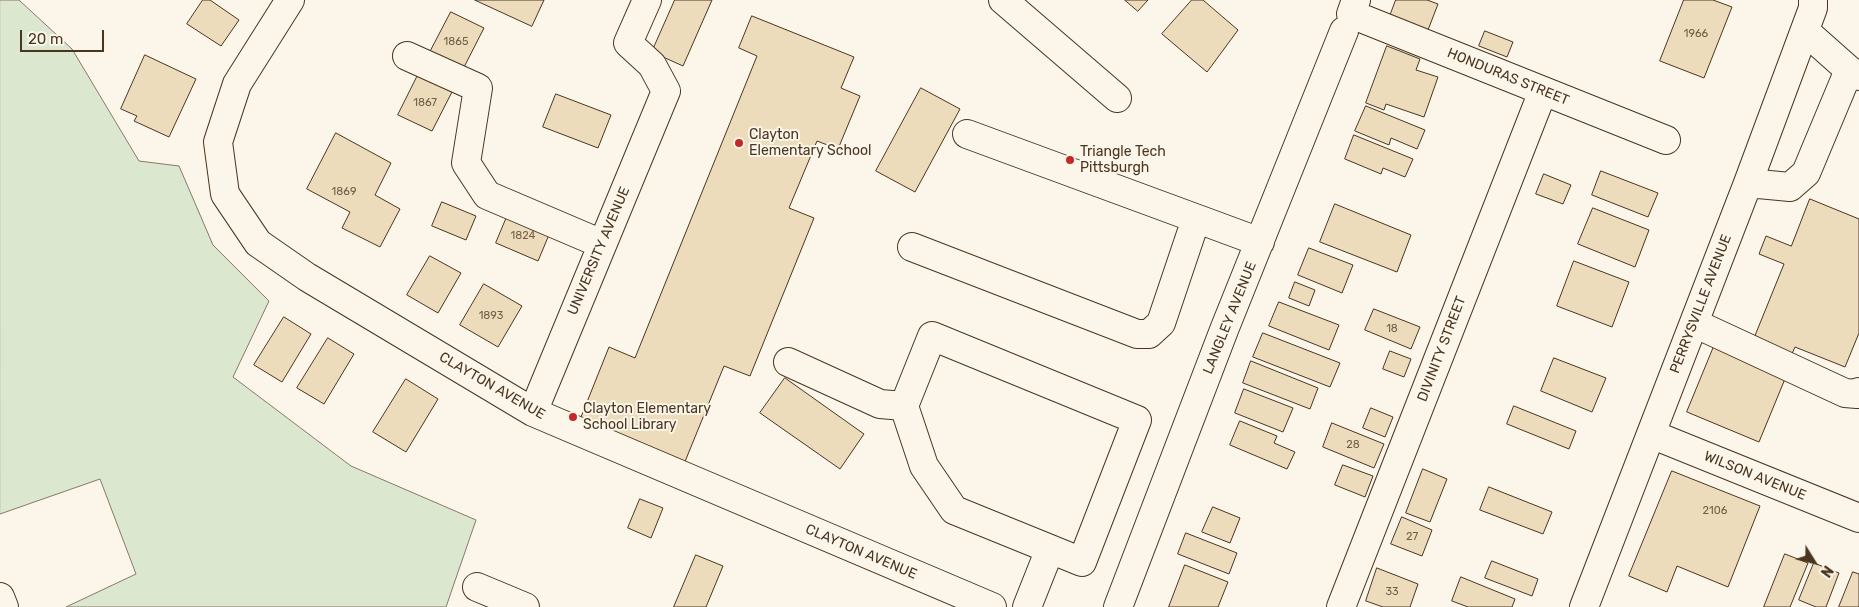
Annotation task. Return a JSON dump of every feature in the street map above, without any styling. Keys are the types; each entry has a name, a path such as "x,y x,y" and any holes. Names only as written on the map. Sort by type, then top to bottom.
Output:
{"street":[{"name":"CLAYTON AVENUE","path":"290,0 237,84 218,142 225,194 258,243 307,277 533,412 992,607"},
{"name":"UNIVERSITY AVENUE","path":"533,412 666,91 652,65 628,43 647,0"},
{"path":"1002,0 1117,98"},
{"name":"PERRYSVILLE AVENUE","path":"1584,607 1748,183 1805,31 1814,0"},
{"name":"HONDURAS STREET","path":"1350,15 1666,140"},
{"name":"LANGLEY AVENUE","path":"1118,607 1350,15"},
{"path":"1748,183 1790,188 1806,173 1854,73 1805,31"},
{"path":"408,56 478,88 466,163 487,195 602,244"},
{"name":"DIVINITY STREET","path":"1342,607 1543,91"},
{"path":"967,134 1260,242"},
{"path":"912,247 1136,334 1149,334 1161,323 1196,219"},
{"path":"1694,323 1845,394 1857,394 1859,392"},
{"path":"932,336 1137,420 1082,562 1050,550 954,510 924,466 904,406 932,336"},
{"path":"788,362 880,404 904,406"},
{"name":"WILSON AVENUE","path":"1651,434 1859,518"},
{"path":"1027,607 1050,550"},
{"path":"477,587 525,607"},
{"path":"0,598 4,607"}],"green space":[{"path":"0,0 19,0 72,49 139,161 179,166 213,245 269,301 233,377 351,466 476,520 446,607 66,607 136,574 100,479 0,514"}],"building":[{"path":"203,0 210,0 239,20 221,46 187,24"},
{"path":"475,0 544,0 532,26"},
{"path":"675,0 712,0 683,66 652,52"},
{"path":"1125,0 1148,0 1138,11"},
{"path":"1192,0 1203,0 1238,30 1207,72 1162,34"},
{"path":"1396,0 1427,0 1438,4 1428,30 1390,16"},
{"path":"1684,0 1713,0 1732,7 1704,78 1660,61"},
{"path":"451,12 484,28 461,73 428,56"},
{"path":"752,16 854,57 841,88 860,96 838,149 817,141 789,208 814,218 750,376 724,366 684,464 579,422 609,347 635,358 757,56 739,48"},
{"path":"1485,31 1513,42 1507,57 1479,46"},
{"path":"1387,46 1420,59 1416,70 1438,77 1424,117 1386,104 1384,110 1366,103"},
{"path":"145,55 196,79 169,137 134,121 137,116 121,109"},
{"path":"418,75 452,92 432,131 398,115"},
{"path":"921,88 960,109 915,192 876,171"},
{"path":"556,94 611,115 598,148 543,127"},
{"path":"1366,106 1425,130 1417,149 1391,138 1389,145 1355,131"},
{"path":"336,133 391,163 375,195 400,209 380,247 342,228 350,212 307,189"},
{"path":"1354,135 1413,159 1405,177 1383,168 1381,174 1345,159"},
{"path":"1601,171 1658,193 1648,217 1592,195"},
{"path":"1544,174 1571,185 1563,204 1536,194"},
{"path":"1810,199 1859,219 1859,333 1845,367 1795,347 1790,358 1752,343 1784,264 1759,254 1766,236 1791,246"},
{"path":"442,202 476,216 466,240 432,226"},
{"path":"1335,204 1411,235 1397,272 1320,242"},
{"path":"1593,208 1649,230 1635,267 1578,244"},
{"path":"509,212 551,230 538,261 496,243"},
{"path":"1309,248 1353,265 1342,293 1298,275"},
{"path":"430,256 461,273 438,313 407,295"},
{"path":"1574,261 1629,282 1612,327 1557,306"},
{"path":"1295,282 1315,290 1309,306 1289,298"},
{"path":"484,284 522,306 498,347 460,325"},
{"path":"1279,302 1339,325 1329,350 1269,326"},
{"path":"1374,309 1420,327 1411,349 1365,330"},
{"path":"284,317 311,334 282,382 254,365"},
{"path":"1263,333 1340,363 1330,387 1253,357"},
{"path":"328,338 354,354 324,404 297,388"},
{"path":"1715,344 1787,374 1759,442 1687,412"},
{"path":"1390,351 1411,359 1404,377 1383,369"},
{"path":"1554,358 1606,378 1592,412 1541,391"},
{"path":"1251,361 1318,388 1310,409 1243,383"},
{"path":"785,378 864,434 840,469 760,413"},
{"path":"406,379 438,399 406,452 373,432"},
{"path":"1244,389 1293,408 1283,432 1235,413"},
{"path":"1514,406 1576,431 1569,449 1507,424"},
{"path":"1371,408 1393,417 1385,437 1363,428"},
{"path":"1240,421 1277,436 1274,443 1295,452 1287,469 1230,445"},
{"path":"1332,423 1384,444 1374,468 1323,447"},
{"path":"1343,465 1373,476 1365,497 1335,485"},
{"path":"1423,469 1447,479 1430,522 1406,513"},
{"path":"1672,471 1760,506 1728,587 1677,566 1667,592 1629,576"},
{"path":"1489,487 1552,512 1543,534 1480,510"},
{"path":"640,499 663,508 651,538 628,528"},
{"path":"1213,507 1240,518 1230,543 1202,532"},
{"path":"1402,517 1432,530 1422,556 1391,544"},
{"path":"1186,533 1237,553 1229,574 1178,554"},
{"path":"1785,554 1808,563 1790,607 1764,607"},
{"path":"696,555 723,566 706,607 674,607"},
{"path":"1492,561 1538,579 1532,596 1485,578"},
{"path":"1814,563 1839,573 1826,607 1816,607 1799,600"},
{"path":"1185,565 1228,582 1218,607 1169,607"},
{"path":"1377,568 1418,584 1410,607 1383,607 1366,601"},
{"path":"1853,572 1859,574 1859,607 1839,607"},
{"path":"1461,577 1515,599 1512,607 1468,607 1452,601"}],"place":[{"name":"Clayton Elementary School","path":"739,143"},
{"name":"Triangle Tech Pittsburgh","path":"1070,160"},
{"name":"Clayton Elementary School Library","path":"573,417"}]}
